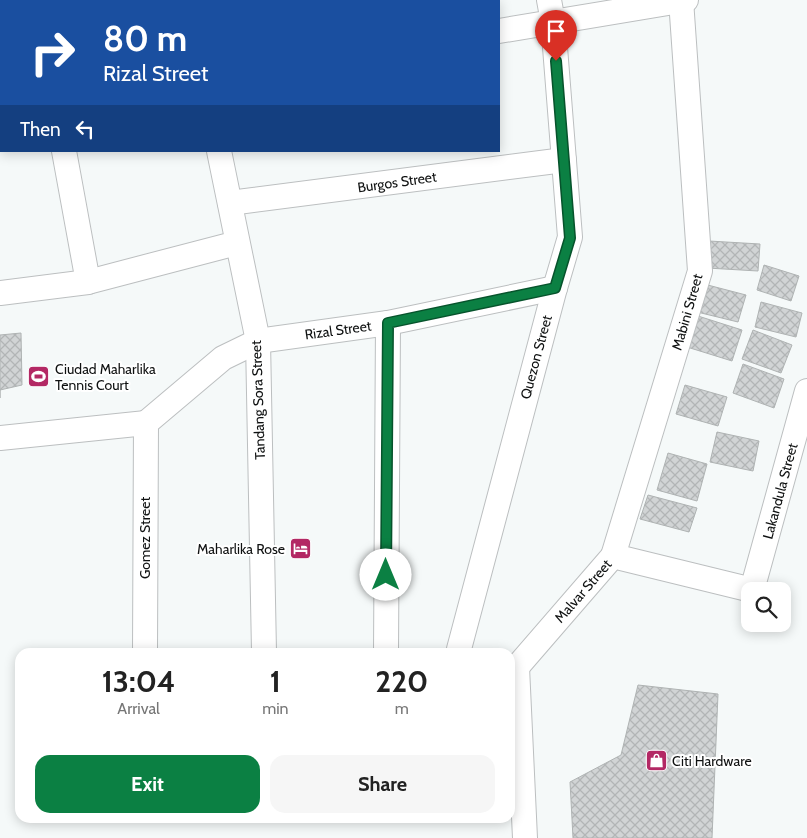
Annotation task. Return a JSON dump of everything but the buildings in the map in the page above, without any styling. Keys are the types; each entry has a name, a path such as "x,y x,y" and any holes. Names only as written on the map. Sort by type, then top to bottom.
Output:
{"street":[{"name":"Mabini Street","path":"613,556 700,271 681,0"},
{"path":"500,31 551,11 686,0"},
{"name":"Quezon Street","path":"461,648 555,288 570,238 551,11"},
{"path":"64,152 88,282"},
{"name":"Tandang Sora Street","path":"218,152 258,341 264,648"},
{"name":"Burgos Street","path":"230,204 564,160"},
{"path":"0,293 88,282 237,244"},
{"name":"Rizal Street","path":"146,423 224,358 258,341 388,323 555,288"},
{"path":"386,648 388,323"},
{"name":"Lakandula Street","path":"754,582 807,391"},
{"path":"0,438 146,423"},
{"name":"Gomez Street","path":"145,648 146,423"},
{"name":"Malvar Street","path":"515,665 613,556 741,587"},
{"path":"515,682 525,838"}],"place":[{"name":"Ciudad Maharlika Tennis Court","path":"39,377"},
{"name":"Maharlika Rose","path":"301,549"},
{"name":"Citi Hardware","path":"656,761"}],"route":[{"path":"386,575 388,323 555,288 570,238 556,61"}]}
